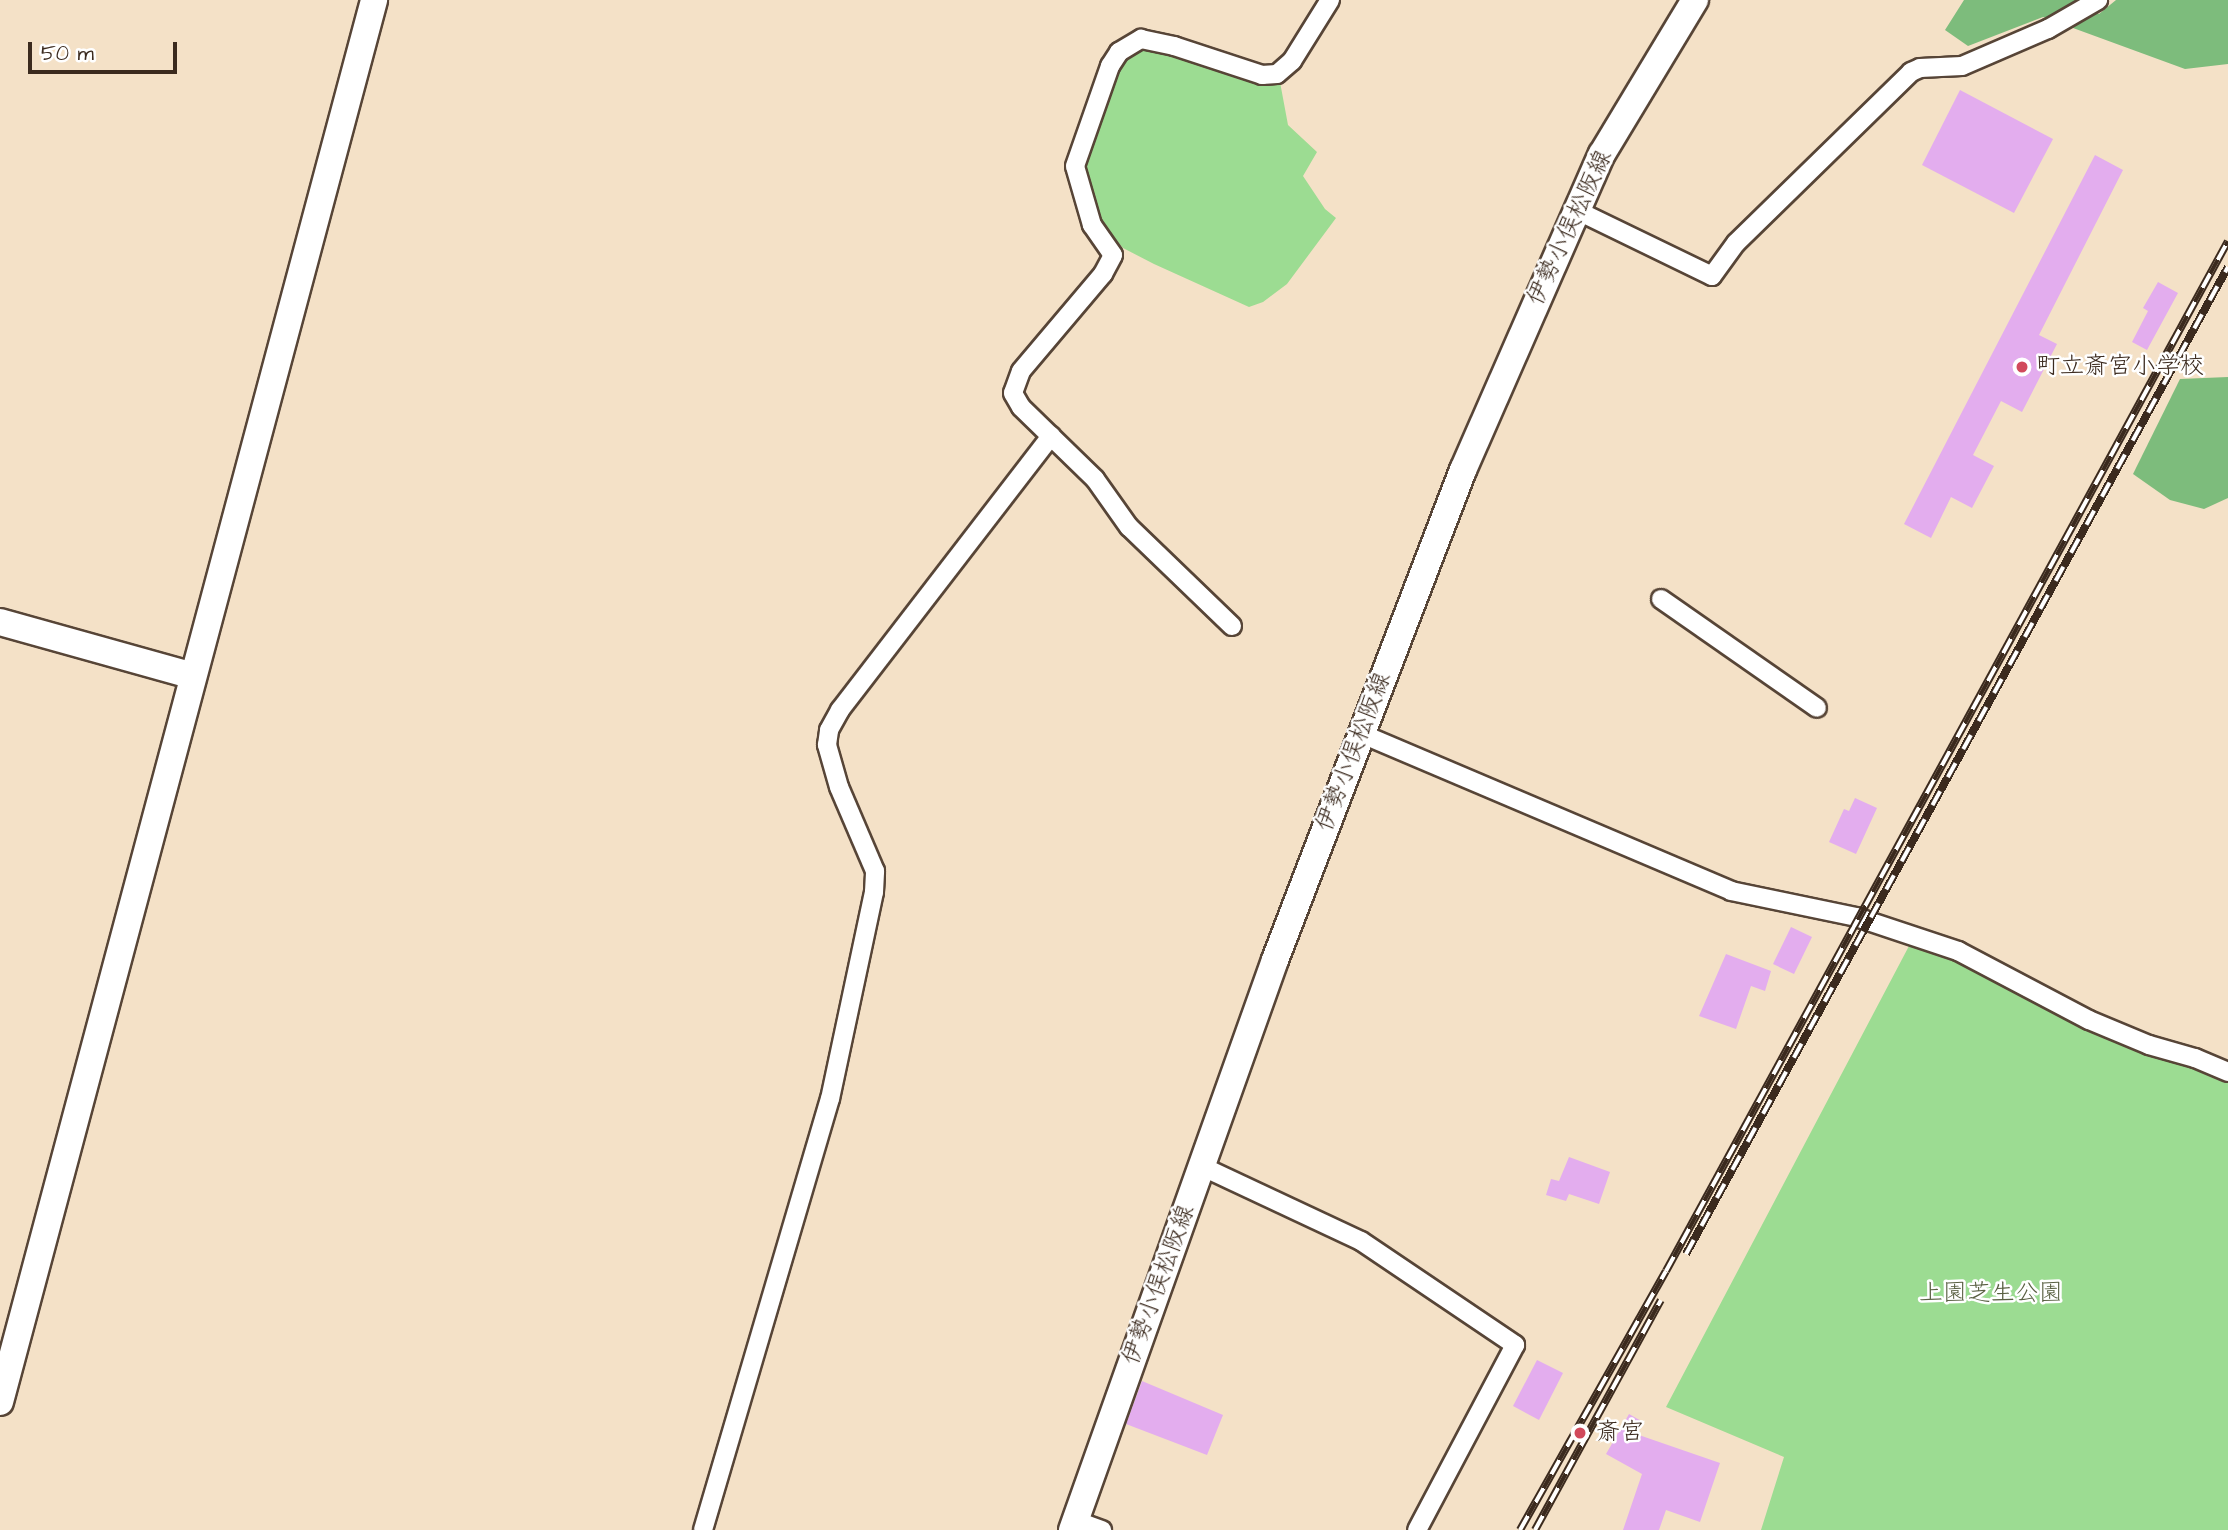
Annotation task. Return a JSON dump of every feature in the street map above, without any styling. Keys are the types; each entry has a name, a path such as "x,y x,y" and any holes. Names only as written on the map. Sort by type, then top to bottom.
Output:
{"street":[{"path":"0,1402 374,0"},
{"path":"1232,626 1129,527 1095,479 1051,436 1013,393 1021,371 1103,274 1113,255 1092,225 1075,166 1115,59 1130,43 1141,39 1174,46 1262,75 1277,74 1292,61 1330,0"},
{"name":"伊勢小俣松阪線","path":"1073,1525 1275,960 1463,470 1602,154 1695,0"},
{"path":"1576,210 1712,276 1736,243 1910,72 1920,68 1962,66 2048,29 2098,0"},
{"path":"703,1530 830,1099 874,892 875,871 839,788 827,745 829,730 840,710 1051,436"},
{"path":"1661,600 1817,708"},
{"path":"0,622 193,676"},
{"path":"1362,734 1731,891 1856,917 1958,951 2089,1020 2148,1045 2195,1058 2228,1072"},
{"path":"1203,1167 1361,1241 1515,1345 1417,1530"},
{"path":"1073,1525 1102,1530"}],"green space":[{"path":"1964,0 2077,0 2099,14 2116,0 2228,0 2228,64 2185,69 2043,17 1968,46 1945,30"},
{"path":"1147,43 1261,82 1280,82 1288,125 1317,152 1303,176 1325,209 1336,218 1287,284 1263,302 1249,307 1154,264 1123,248 1097,219 1081,163 1116,66 1130,50"},
{"path":"2228,377 2228,498 2204,509 2170,500 2133,474 2180,379"},
{"name":"上園芝生公園","path":"1909,946 1975,966 2228,1081 2228,1530 1761,1530 1784,1457 1666,1407"}],"building":[{"path":"1960,90 2053,139 2014,213 1922,165"},
{"path":"2095,155 2123,170 2039,335 2057,344 2022,412 2001,401 1973,455 1994,466 1972,508 1951,497 1931,538 1904,524"},
{"path":"2158,282 2178,293 2147,350 2132,342 2148,311 2143,308"},
{"path":"1855,798 1877,808 1856,854 1829,842 1844,809 1849,811"},
{"path":"1791,927 1812,937 1794,974 1773,964"},
{"path":"1726,954 1771,971 1765,991 1751,986 1736,1029 1699,1016"},
{"path":"1569,1157 1610,1172 1599,1204 1569,1194 1566,1201 1546,1195 1551,1179 1559,1181"},
{"path":"1537,1360 1563,1373 1539,1420 1513,1406"},
{"path":"1142,1381 1223,1415 1207,1455 1126,1424"},
{"path":"1629,1414 1643,1422 1636,1434 1720,1463 1700,1522 1666,1510 1659,1530 1623,1530 1642,1474 1606,1454"}],"railway":[{"path":"1520,1530 1666,1271 2228,241"},
{"path":"1686,1254 2228,267"},
{"path":"1535,1530 1661,1300"}],"place":[{"name":"町立斎宮小学校","path":"2022,367"},
{"name":"斎宮","path":"1580,1433"}]}
